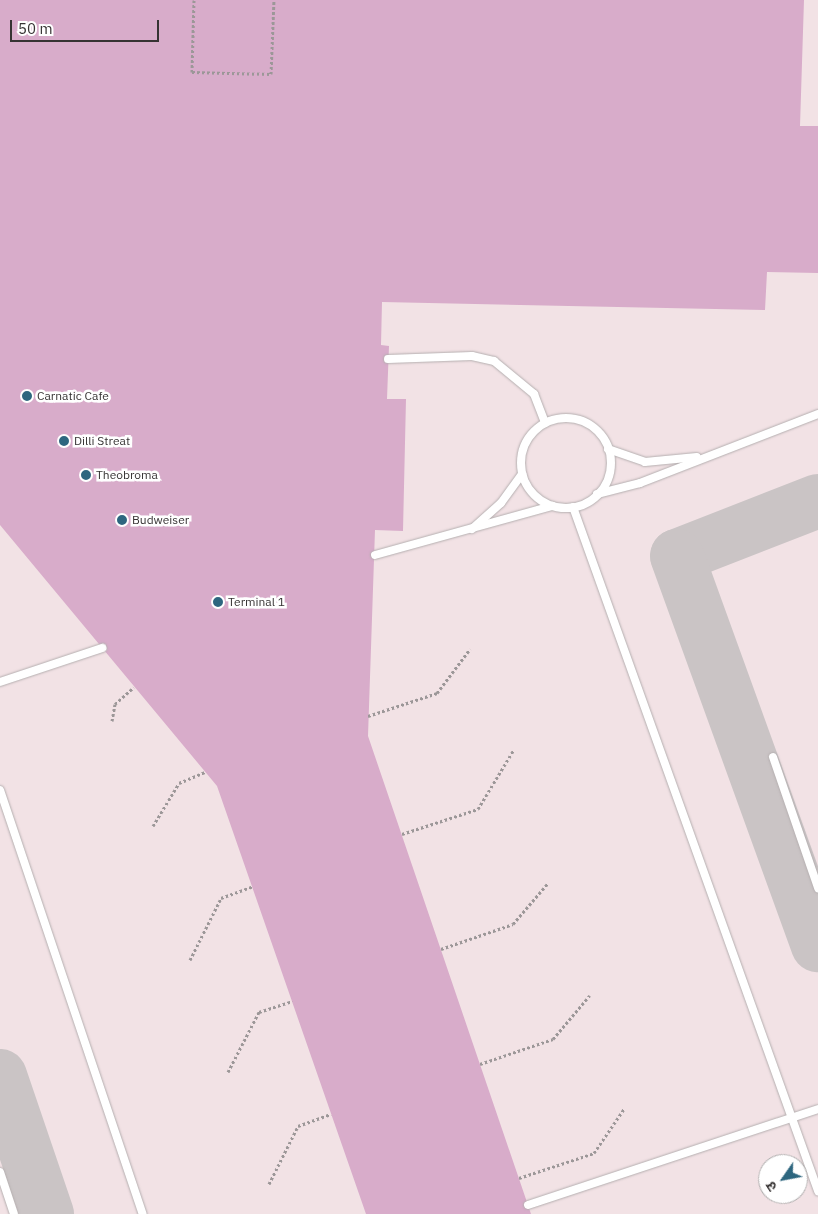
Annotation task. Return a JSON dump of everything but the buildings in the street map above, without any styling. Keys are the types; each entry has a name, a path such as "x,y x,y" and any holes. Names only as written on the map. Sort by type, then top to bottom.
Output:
{"lane":[{"path":"388,359 472,356 494,361 534,394 545,423"},
{"path":"375,556 552,506 573,507 597,494 640,484 702,456 818,414"},
{"path":"552,506 530,490 522,474 522,451 545,423 561,418 586,422 608,449 611,467 597,494"},
{"path":"608,449 645,462 702,456"},
{"path":"472,529 513,490 522,474"},
{"path":"573,507 818,1191"},
{"path":"0,682 102,648"},
{"path":"773,757 818,888"},
{"path":"0,790 144,1214"},
{"path":"528,1205 818,1109"},
{"path":"0,1172 14,1214"}],"path":[{"path":"194,0 192,72 272,74 274,0"},
{"path":"368,716 437,693 470,649"},
{"path":"112,721 115,704 134,687"},
{"path":"402,834 478,809 513,751"},
{"path":"153,826 179,783 205,772"},
{"path":"441,949 513,924 548,883"},
{"path":"190,960 221,898 252,887"},
{"path":"480,1064 553,1039 590,995"},
{"path":"228,1072 259,1012 292,1001"},
{"path":"519,1178 594,1153 624,1109"},
{"path":"269,1184 298,1126 331,1114"}],"shaded area":[{"path":"0,0 818,0 818,1214 0,1214"}],"taxiway":[{"path":"818,501 677,556 818,945"},
{"path":"0,1076 47,1214"}],"place":[{"name":"Carnatic Cafe","path":"27,396"},
{"name":"Dilli Streat","path":"64,441"},
{"name":"Theobroma","path":"86,475"},
{"name":"Budweiser","path":"122,520"},
{"name":"Terminal 1","path":"218,602"}]}
